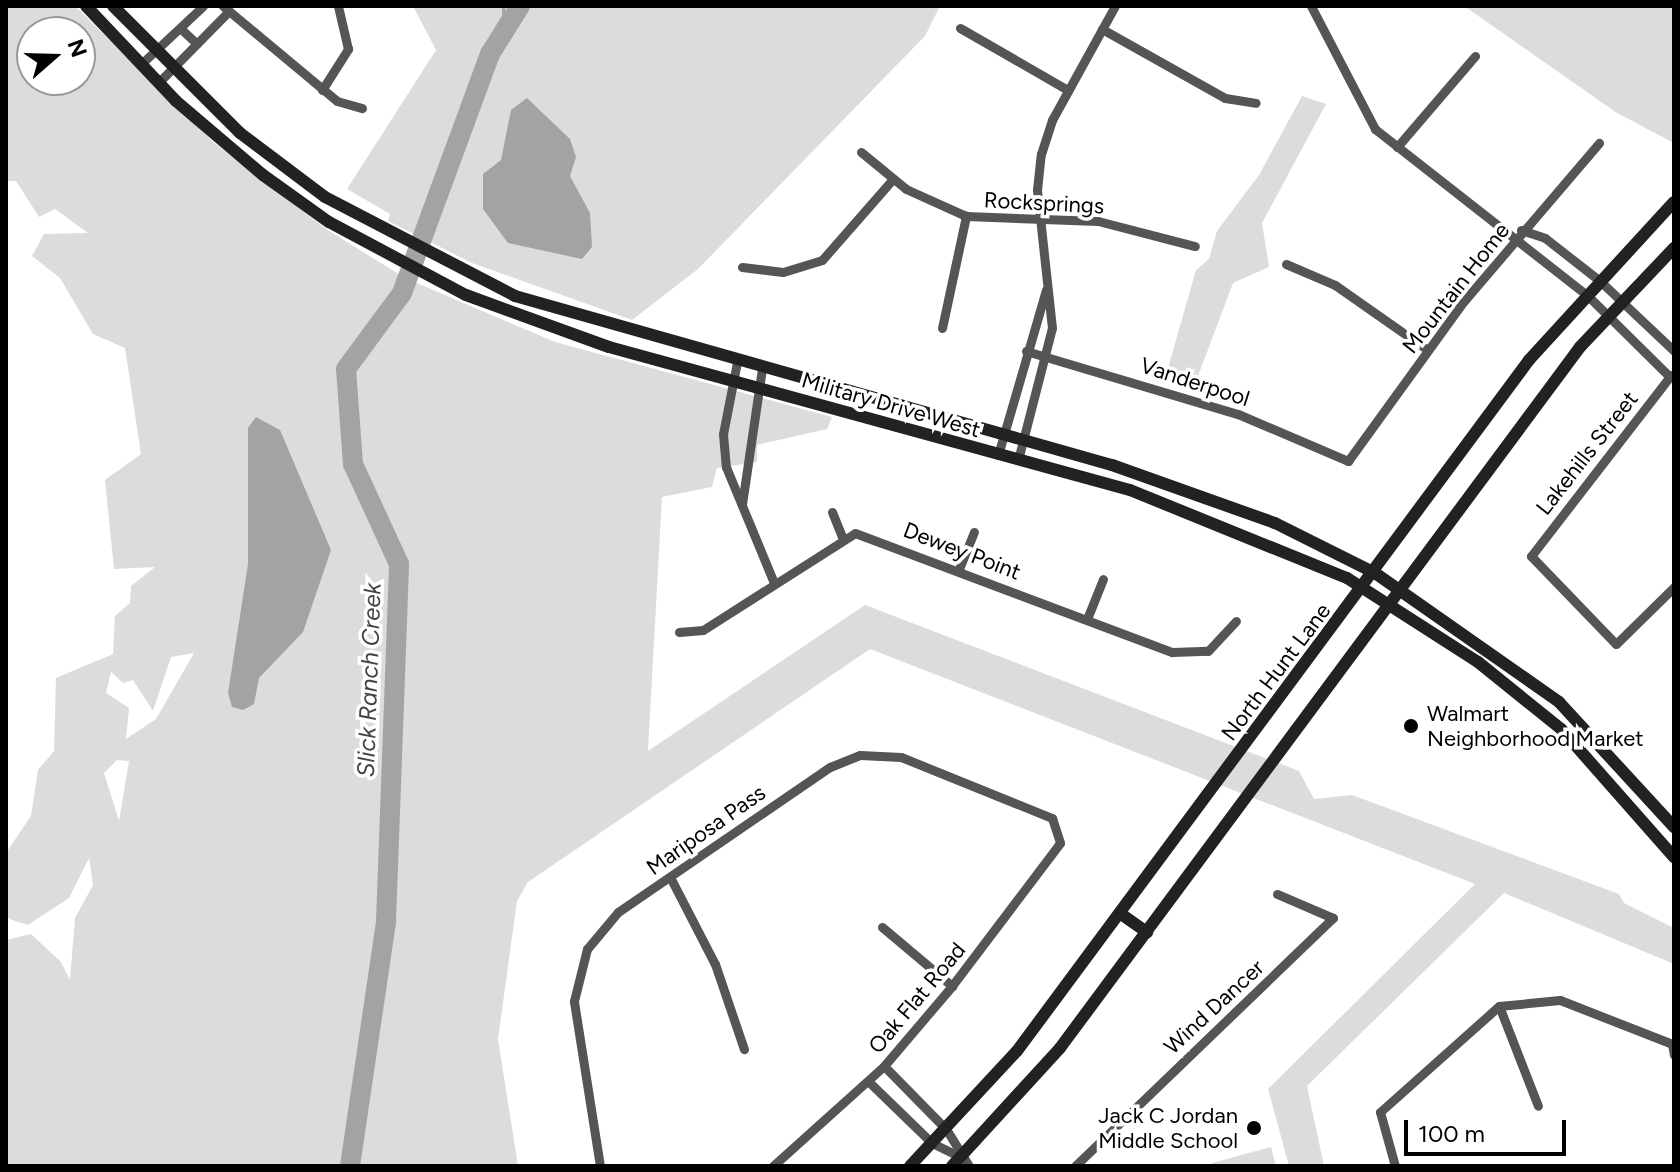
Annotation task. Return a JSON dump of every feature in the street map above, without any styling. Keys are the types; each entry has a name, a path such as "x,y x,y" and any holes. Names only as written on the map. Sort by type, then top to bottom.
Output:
{"main road":[{"name":"Military Drive West","path":"86,6 158,83 263,175 365,243 466,295 732,381 1195,512 1363,588 1556,724 1613,783 1674,857"},
{"name":"Military Drive West","path":"113,6 240,133 379,229 476,278 565,314 1004,435 1223,502 1375,573 1559,702 1626,769 1674,827"},
{"name":"North Hunt Lane","path":"910,1166 1017,1051 1375,573 1509,386 1587,295 1674,202"},
{"path":"961,1163 1060,1048 1387,603 1618,303 1674,248"},
{"path":"1121,914 1147,932"}],"street":[{"path":"140,65 203,6"},
{"path":"322,90 348,49 338,6"},
{"path":"1018,460 1047,357 1047,287 1040,221 1041,154 1068,90 1115,6"},
{"path":"1311,6 1366,116 1397,147 1506,228 1571,259 1600,281 1618,303 1674,351"},
{"path":"158,83 226,9 322,90 362,108"},
{"path":"180,28 197,44"},
{"path":"960,28 1068,90"},
{"path":"1102,29 1225,98 1256,103"},
{"path":"1397,147 1475,56"},
{"name":"Mountain Home","path":"1348,461 1428,350 1520,234 1599,143"},
{"name":"Rocksprings","path":"861,152 892,180 966,216 1098,221 1195,246"},
{"path":"742,267 783,272 822,260 892,180"},
{"path":"942,328 966,216"},
{"path":"1520,234 1560,274 1587,295 1605,320 1672,375"},
{"path":"1560,274 1571,259"},
{"path":"1286,264 1335,285 1428,350"},
{"path":"998,455 1047,287"},
{"path":"1629,342 1644,325"},
{"name":"Vanderpool","path":"1026,351 1238,414 1348,461"},
{"path":"737,362 723,447 742,507 774,583"},
{"path":"742,507 745,448 762,369"},
{"name":"Lakehills Street","path":"1672,375 1531,556 1616,644 1674,587"},
{"path":"1012,403 1033,409"},
{"path":"723,447 745,448"},
{"path":"679,632 703,630 842,537 832,512"},
{"path":"959,569 974,532"},
{"name":"Dewey Point","path":"842,537 869,534 1087,619 1192,655 1220,642 1236,621"},
{"path":"1087,619 1103,579"},
{"name":"Mariposa Pass","path":"600,1166 575,1028 578,975 600,930 670,877 830,767 860,755 901,757 1052,818 1061,830"},
{"path":"1613,783 1626,769"},
{"name":"Oak Flat Road","path":"773,1166 884,1066 952,986 1060,843 1061,830"},
{"path":"670,877 715,964 744,1049"},
{"name":"Wind Dancer","path":"1075,1166 1333,918 1277,894"},
{"path":"882,927 952,986"},
{"path":"1395,1166 1380,1112 1499,1006 1560,1000 1672,1044 1674,1055"},
{"path":"1499,1006 1538,1106"},
{"path":"884,1066 946,1129 961,1163"},
{"path":"868,1081 932,1143 961,1163"},
{"path":"894,1107 909,1091"}],"shaded area":[{"path":"6,6 75,6 85,16 16,16 16,96 96,96 96,27 212,141 326,229 405,278 555,342 832,417 827,429 757,445 757,462 717,468 712,487 662,497 648,751 865,605 1299,771 1314,799 1352,795 1619,894 1624,903 1674,928 1674,964 1504,893 1307,1086 1324,1166 1289,1166 1268,1089 1475,884 870,649 528,882 517,901 498,1039 518,1166 6,1166 6,940 31,934 61,962 70,980 75,918 93,885 89,858 69,898 28,925 15,921 6,917 6,853 31,816 38,770 54,751 56,678 113,654 115,616 130,603 131,586 155,567 114,569 105,480 141,454 125,348 93,334 60,278 32,256 44,234 88,233 55,209 39,217 16,181 6,181","holes":["194,653 156,719 126,739 129,708 106,693 111,672 123,683 133,680 153,711 171,657","117,760 129,761 119,821 104,773"]},
{"path":"413,6 940,6 925,36 698,269 632,320 472,263 388,221 390,214 347,189 436,50"},
{"path":"1464,6 1674,6 1674,143 1617,113"},
{"path":"1302,96 1326,104 1262,223 1269,267 1233,283 1195,384 1166,375 1196,270 1209,259 1217,231 1259,175"},
{"path":"527,98 570,139 576,157 570,176 590,213 592,247 582,259 508,243 483,209 483,174 501,160 511,110"},
{"path":"256,417 280,430 331,550 303,632 259,678 254,704 243,710 232,707 228,693 248,564 248,428"},
{"path":"1271,1147 1276,1166 1213,1166 1212,1163"}],"waterway":[{"path":"503,6 504,32"},
{"name":"Slick Ranch Creek","path":"350,1166 386,921 399,564 353,464 346,369 402,293 490,54 520,6"}],"place":[{"name":"Walmart Neighborhood Market","path":"1411,726"},
{"name":"Jack C Jordan Middle School","path":"1254,1128"}]}
